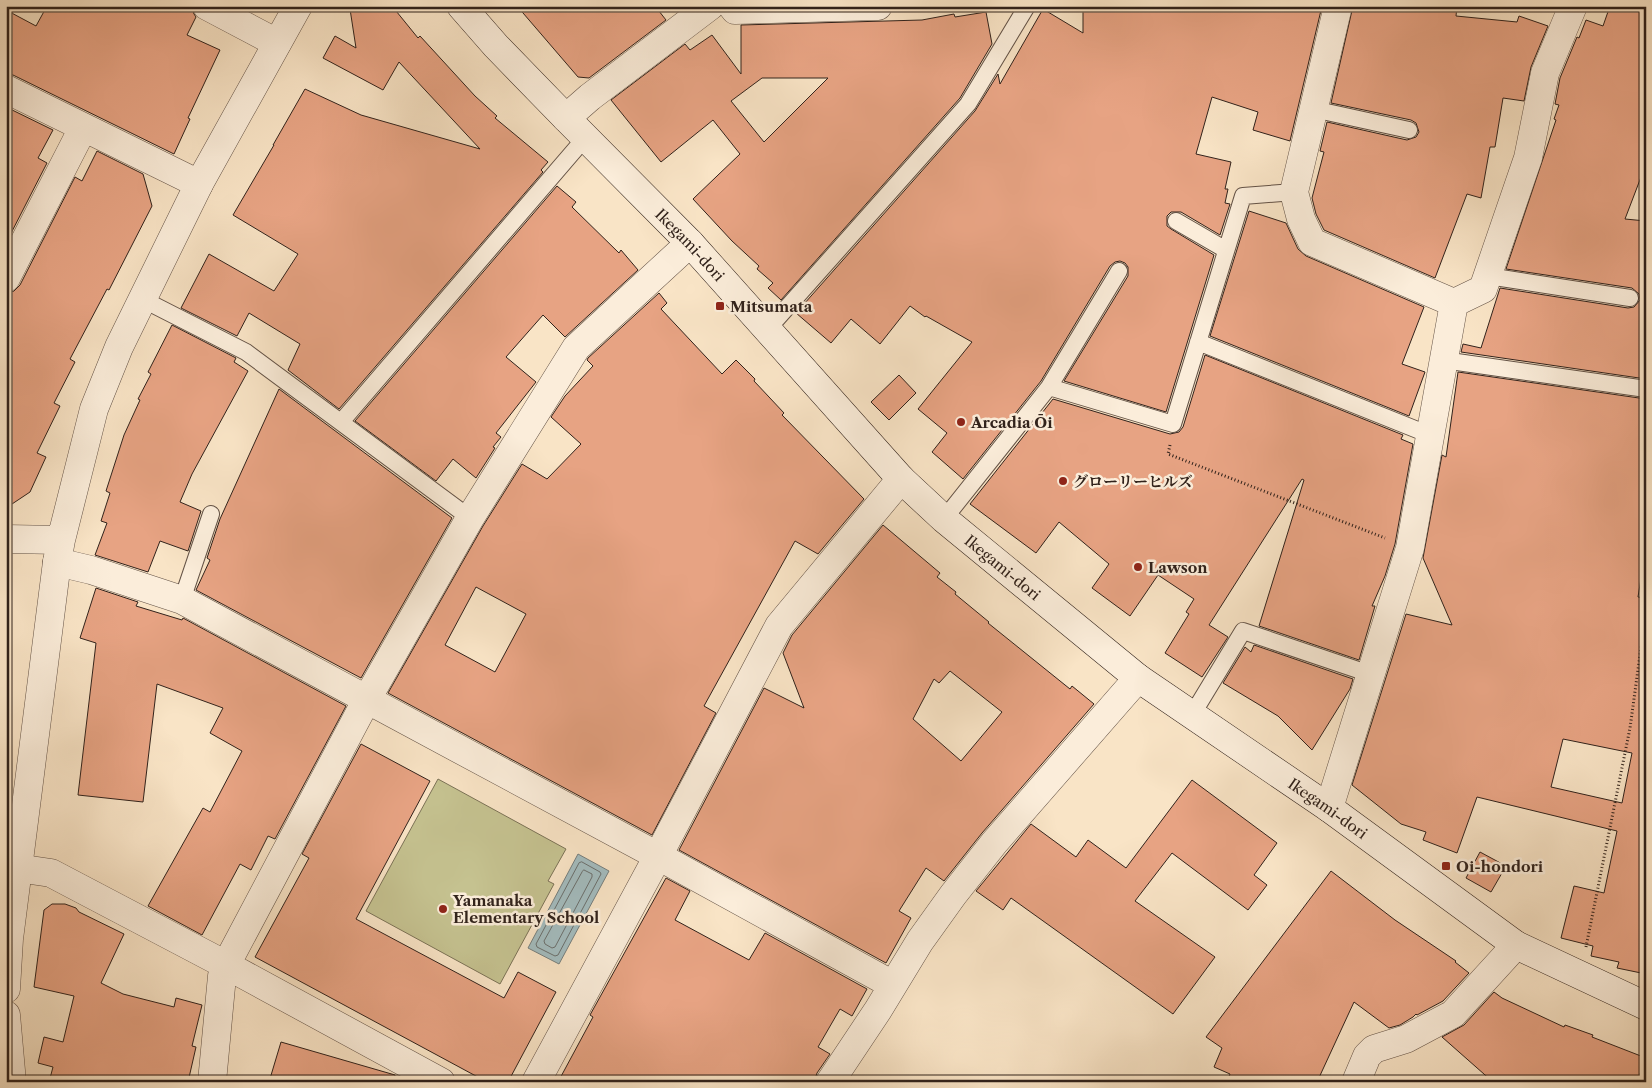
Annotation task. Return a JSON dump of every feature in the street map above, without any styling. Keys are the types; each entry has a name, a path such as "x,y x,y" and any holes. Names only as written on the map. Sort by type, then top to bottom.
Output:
{"street":[{"path":"207,6 277,43"},
{"path":"6,989 8,940 59,551 94,409 119,347 199,184 298,6"},
{"name":"Ikegami-dori","path":"461,6 496,46 690,243 901,479 944,519 1138,678 1329,808 1516,945 1646,1006"},
{"path":"566,118 590,97 710,6"},
{"path":"732,6 735,10 878,6"},
{"path":"1338,6 1294,192 1301,219 1312,242 1454,303 1483,289 1528,158 1545,73 1573,6"},
{"path":"6,89 199,184"},
{"path":"8,269 83,128"},
{"path":"212,1082 222,976 226,965 367,699 470,518 576,348 690,243"},
{"path":"1329,808 1410,548 1454,303"},
{"path":"536,1082 779,626 901,479"},
{"path":"6,539 59,551 92,570 182,600 658,856 893,985"},
{"path":"830,1082 936,918 994,843 1138,678"},
{"path":"17,868 51,873 442,1082"},
{"path":"1356,1082 1367,1056 1374,1049 1406,1039 1453,1014 1516,945"},
{"path":"6,1015 10,1080"}],"lane":[{"path":"767,330 968,104 1028,6"},
{"path":"1313,109 1409,130"},
{"path":"341,422 585,138"},
{"path":"1049,387 1173,424 1243,196 1294,192"},
{"path":"1176,221 1226,250"},
{"path":"944,519 1049,387 1119,271"},
{"path":"1488,276 1630,298"},
{"path":"142,300 246,352 470,518"},
{"path":"1198,342 1430,435"},
{"path":"1443,360 1646,388"},
{"path":"182,600 211,514"},
{"path":"1192,715 1244,631 1370,674"}],"path":[{"path":"1173,424 1168,454 1410,548"},
{"path":"1580,975 1630,728 1646,611"}],"shaded area":[{"path":"438,779 566,849 548,881 554,884 500,984 366,911"}],"water":[{"path":"578,854 609,871 559,964 528,948"}],"building":[{"path":"47,6 191,6 196,17 187,35 220,50 188,118 190,119 174,154 13,75 6,74 6,10 36,26"},
{"path":"366,6 392,6 418,38 420,36 475,96 497,116 495,118 548,162 541,170 543,172 339,409 288,370 300,344 249,313 237,336 181,308 209,254 274,291 298,254 233,215 305,89 361,115 480,149 399,62 383,90 323,58 335,36 356,48 350,9"},
{"path":"517,6 655,6 666,20 589,78 578,77"},
{"path":"1083,6 1322,6 1290,141 1253,130 1258,112 1212,97 1196,154 1231,162 1225,189 1228,189 1225,203 1230,204 1220,235 1181,212 1171,212 1167,216 1167,226 1214,255 1166,412 1064,381 1128,276 1128,267 1125,263 1115,262 1110,266 1041,381 963,479 932,452 947,433 918,409 972,342 925,317 910,306 880,344 851,319 831,343 796,313 975,111 998,74 1000,84 1043,9 1083,33"},
{"path":"1353,6 1457,6 1456,16 1517,22 1519,16 1548,26 1531,67 1524,101 1503,98 1495,147 1490,147 1481,198 1467,194 1435,278 1324,230 1316,214 1312,198 1324,152 1320,151 1327,122 1407,140 1416,137 1419,132 1416,123 1411,120 1331,103"},
{"path":"1610,6 1646,6 1646,164 1625,219 1646,221 1646,379 1461,352 1463,344 1481,348 1500,288 1628,308 1634,307 1640,300 1639,294 1632,288 1506,269 1556,120 1554,119 1559,105 1555,104 1560,78 1586,20 1603,26"},
{"path":"986,12 992,44 960,98 781,300 768,288 773,283 757,269 759,266 732,241 693,199 740,154 713,120 661,162 611,100 685,44 690,50 712,35 741,74 741,25 922,20 954,14 955,17","holes":["762,78 828,78 764,142 731,101"]},
{"path":"6,107 53,130 38,158 47,163 6,243"},
{"path":"97,151 143,174 152,206 109,290 107,289 70,359 75,362 54,403 60,406 37,453 46,457 30,492 6,508 6,294 14,291 20,285 75,177 82,181"},
{"path":"557,186 576,202 572,207 619,253 621,250 638,270 565,337 543,315 506,357 536,382 496,433 501,437 493,447 495,448 476,478 453,459 436,481 355,421"},
{"path":"1249,211 1286,223 1298,249 1306,256 1424,307 1402,364 1425,372 1409,416 1210,336"},
{"path":"659,293 667,303 661,309 722,374 736,360 784,413 782,415 864,499 818,554 795,541 704,706 716,713 652,835 388,693 483,526 522,464 547,479 581,444 551,417 565,396 593,366 587,360","holes":["476,587 526,614 495,672 445,645"]},
{"path":"172,325 236,358 234,362 248,371 192,474 180,502 201,511 188,551 160,541 148,572 95,555 107,523 101,521 110,493 106,491 124,435 140,400 138,399 151,374 148,372"},
{"path":"1205,355 1403,435 1401,439 1413,444 1395,544 1385,576 1372,606 1375,606 1359,660 1259,626 1304,480 1302,479 1209,625 1228,637 1202,677 1165,653 1189,614 1186,612 1194,599 1158,575 1130,616 1092,588 1109,564 1059,522 1036,553 970,504 1053,399 1170,434 1179,432 1183,427"},
{"path":"1458,372 1646,399 1646,547 1638,597 1646,598 1646,974 1617,968 1619,962 1591,956 1593,946 1561,938 1574,886 1604,893 1617,831 1477,797 1457,853 1423,840 1426,832 1401,824 1352,785 1406,614 1452,625 1423,558 1442,455 1446,457","holes":["1563,739 1632,753 1622,803 1551,787"]},
{"path":"899,375 916,393 889,420 871,402"},
{"path":"279,389 452,518 361,678 196,590 210,560 207,558 220,519"},
{"path":"883,525 940,573 937,577 956,592 955,594 988,623 1070,689 1072,686 1094,704 982,833 944,881 926,868 899,911 911,918 886,963 679,850 764,688 804,708 783,653 792,635","holes":["950,671 1002,712 961,761 913,719 934,679 939,683"]},
{"path":"96,588 138,602 136,606 182,620 183,618 346,706 275,839 268,836 251,870 240,864 202,935 148,906 203,808 210,812 242,751 210,733 223,708 157,684 143,802 78,795 96,643 80,638"},
{"path":"1254,645 1353,679 1350,689 1312,750 1278,716 1223,683 1245,647 1251,652"},
{"path":"361,744 430,781 356,919 504,998 518,972 556,992 508,1082 487,1082 255,957 309,858 302,854"},
{"path":"1192,780 1277,843 1254,875 1267,885 1248,910 1172,853 1135,901 1215,957 1173,1014 1011,898 1003,910 976,891 1031,824 1076,857 1088,840 1126,868"},
{"path":"1480,852 1506,866 1491,892 1466,878"},
{"path":"1331,871 1395,920 1456,961 1469,973 1443,1001 1416,1014 1400,1025 1389,1028 1354,1002 1317,1082 1227,1082 1230,1074 1214,1067 1222,1048 1206,1037"},
{"path":"666,878 690,891 675,920 749,960 765,933 867,989 852,1016 840,1009 818,1047 830,1054 817,1073 814,1082 558,1082 593,1017 590,1015"},
{"path":"52,904 65,904 76,908 79,912 124,934 101,983 123,994 174,1007 176,998 202,1005 192,1046 196,1047 188,1082 49,1082 53,1067 38,1063 44,1037 63,1042 74,996 34,987 44,910"},
{"path":"1494,992 1502,998 1564,1027 1565,1025 1593,1035 1592,1037 1646,1058 1637,1082 1493,1082 1442,1037 1464,1025"},
{"path":"281,1042 395,1075 394,1082 269,1082"}],"place":[{"name":"Mitsumata","path":"720,306"},
{"name":"Arcadia Ōi","path":"961,422"},
{"name":"グローリーヒルズ","path":"1063,481"},
{"name":"Lawson","path":"1138,567"},
{"name":"Oi-hondori","path":"1446,866"},
{"name":"Yamanaka Elementary School","path":"443,909"}]}
